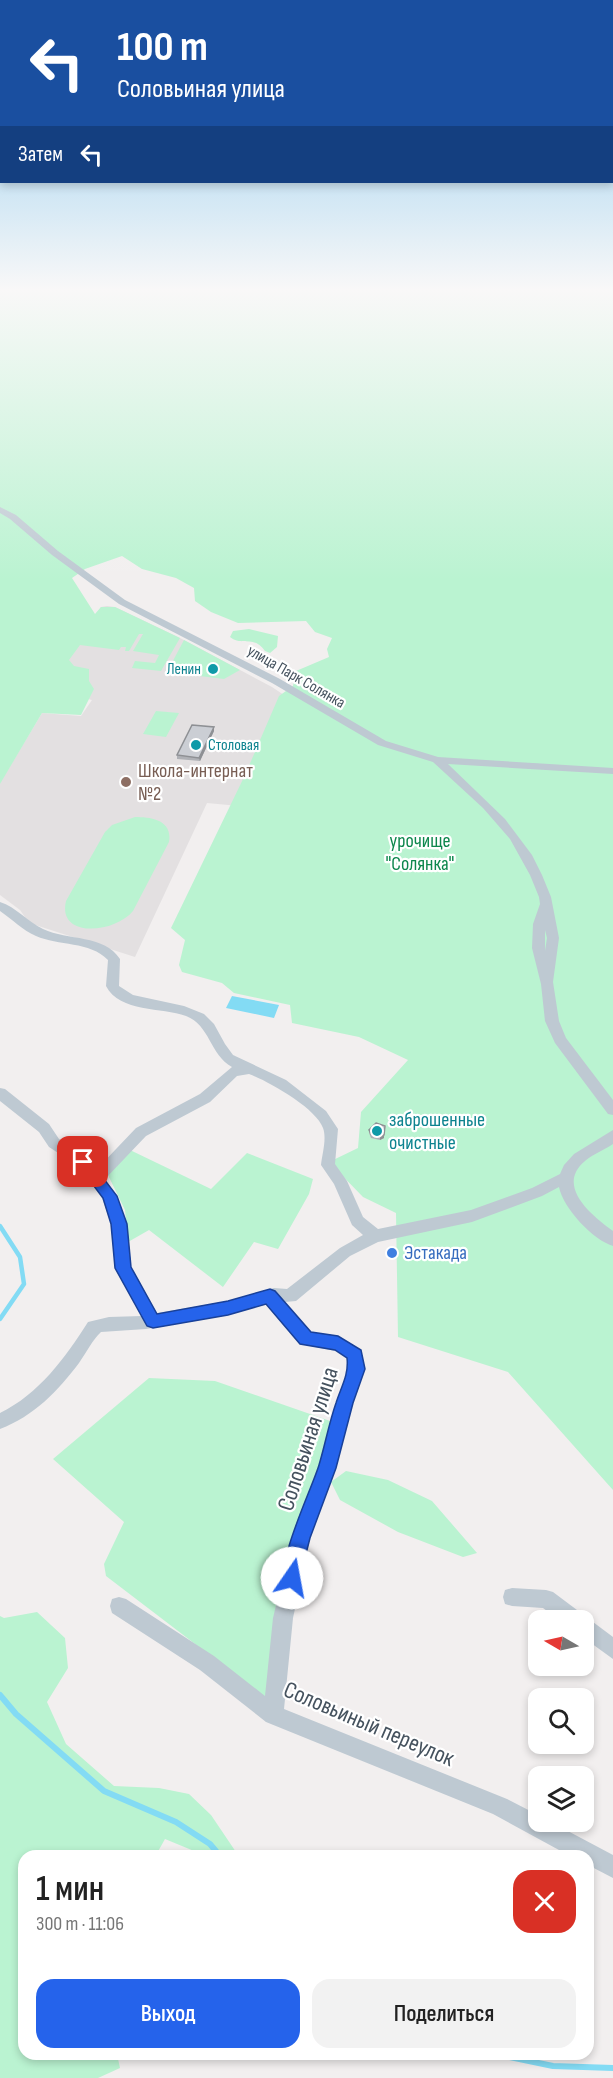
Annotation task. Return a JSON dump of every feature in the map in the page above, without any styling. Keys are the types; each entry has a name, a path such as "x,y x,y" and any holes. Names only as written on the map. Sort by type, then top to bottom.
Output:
{"street":[{"name":"улица Парк Солянка","path":"0,510 13,517 55,553 122,602 276,681 382,743 437,760 613,771"},
{"path":"437,760 479,796 515,837 539,880 552,938 547,984 552,1021 560,1040 613,1110"},
{"path":"0,906 21,922 45,935 106,950 114,959 112,986 121,994 194,1014 209,1025 226,1056 233,1062 267,1076 323,1115 332,1131 328,1165 340,1181 357,1221 375,1236"},
{"path":"97,1178 141,1132 205,1098 233,1072 251,1069"},
{"path":"0,1093 44,1128 54,1143 83,1162 97,1178 109,1196 119,1224 123,1268 153,1321"},
{"path":"613,1135 568,1167 564,1178 566,1191 576,1204 593,1224 613,1240"},
{"path":"0,1421 13,1416 37,1398 75,1359 94,1327 109,1322 140,1324 228,1308 270,1296 290,1296 345,1252 375,1236 472,1216 537,1192 564,1178"},
{"name":"Соловьиная улица","path":"270,1296 306,1339 338,1344 355,1355 357,1369 344,1403 327,1468 301,1538 283,1618 273,1715"},
{"path":"512,1597 546,1599 561,1610"},
{"name":"Соловьиный переулок","path":"119,1606 207,1663 273,1715 500,1806 582,1850"},
{"path":"594,1634 613,1649"},
{"name":"Соловьиный переулок","path":"594,1857 613,1867"}],"shaded area":[{"name":"Школа-интернат №2","path":"101,607 115,607 180,638 272,687 293,701 239,806 207,803 135,957 29,923 20,910 0,895 0,783 42,713 81,716 92,700 52,690 46,685"}],"green space":[{"name":"урочище \"Солянка\"","path":"0,386 613,386 613,1490 508,1372 398,1337 396,1213 363,1197 329,1162 358,1148 361,1112 408,1060 359,1037 292,1023 290,1005 234,993 222,983 182,972 179,965 185,940 171,928 245,775 279,696 293,686 296,671 329,657 327,649 332,638 315,632 306,621 238,623 211,612 195,601 194,588 176,578 142,569 122,556 85,569 72,578 95,614 101,607 115,607 180,638 161,671 132,668 135,661 155,663 159,655 133,651 143,634 139,634 129,651 125,651 126,647 121,647 119,650 80,645 69,660 74,666 89,669 89,681 94,689 81,715 42,713 0,784"},
{"path":"249,629 278,636 277,647 270,653 256,643 234,640 230,637 233,631"},
{"path":"184,640 240,670 224,679 167,672"},
{"path":"156,711 179,713 166,737 143,734"},
{"path":"135,817 160,821 168,829 169,842 133,911 124,919 101,928 89,929 78,926 70,921 66,913 66,901 105,832 112,825"},
{"path":"130,1150 211,1189 247,1153 313,1179 309,1194 278,1249 254,1242 223,1287 149,1230 128,1242 125,1210 108,1175"},
{"path":"149,1378 215,1381 333,1422 323,1462 295,1528 276,1611 266,1698 106,1576 104,1564 124,1522 53,1459"},
{"path":"346,1471 388,1480 432,1501 477,1553 463,1557 398,1532 340,1500 331,1482"},
{"path":"37,1612 65,1638 68,1668 47,1702 66,1744 114,1786 159,1788 189,1794 211,1815 235,1850 192,1850 165,1839 159,1850 18,1850 18,2060 118,2060 120,2068 98,2078 0,2078 0,1616 4,1618"}],"water":[{"path":"232,996 279,1005 274,1018 226,1008"}],"building":[{"name":"Столовая","path":"192,725 214,727 199,758 177,755"},
{"name":"заброшенные очистные","path":"376,1123 385,1126 384,1135 371,1134 369,1130"}],"waterway":[{"path":"0,1226 20,1257 24,1284 0,1319"},
{"path":"0,1695 16,1714 104,1791 176,1822 210,1844 215,1850"},
{"path":"524,2060 553,2066 613,2068"}],"place":[{"name":"Ленин","path":"213,669"},
{"name":"Столовая","path":"196,745"},
{"name":"Школа-интернат №2","path":"126,782"},
{"name":"заброшенные очистные","path":"377,1131"},
{"name":"Эстакада","path":"392,1253"}],"route":[{"path":"83,1162 109,1196 119,1224 123,1268 153,1321 228,1308 270,1296 306,1339 338,1344 355,1355 357,1369 344,1403 327,1468 301,1538 292,1578"}]}
